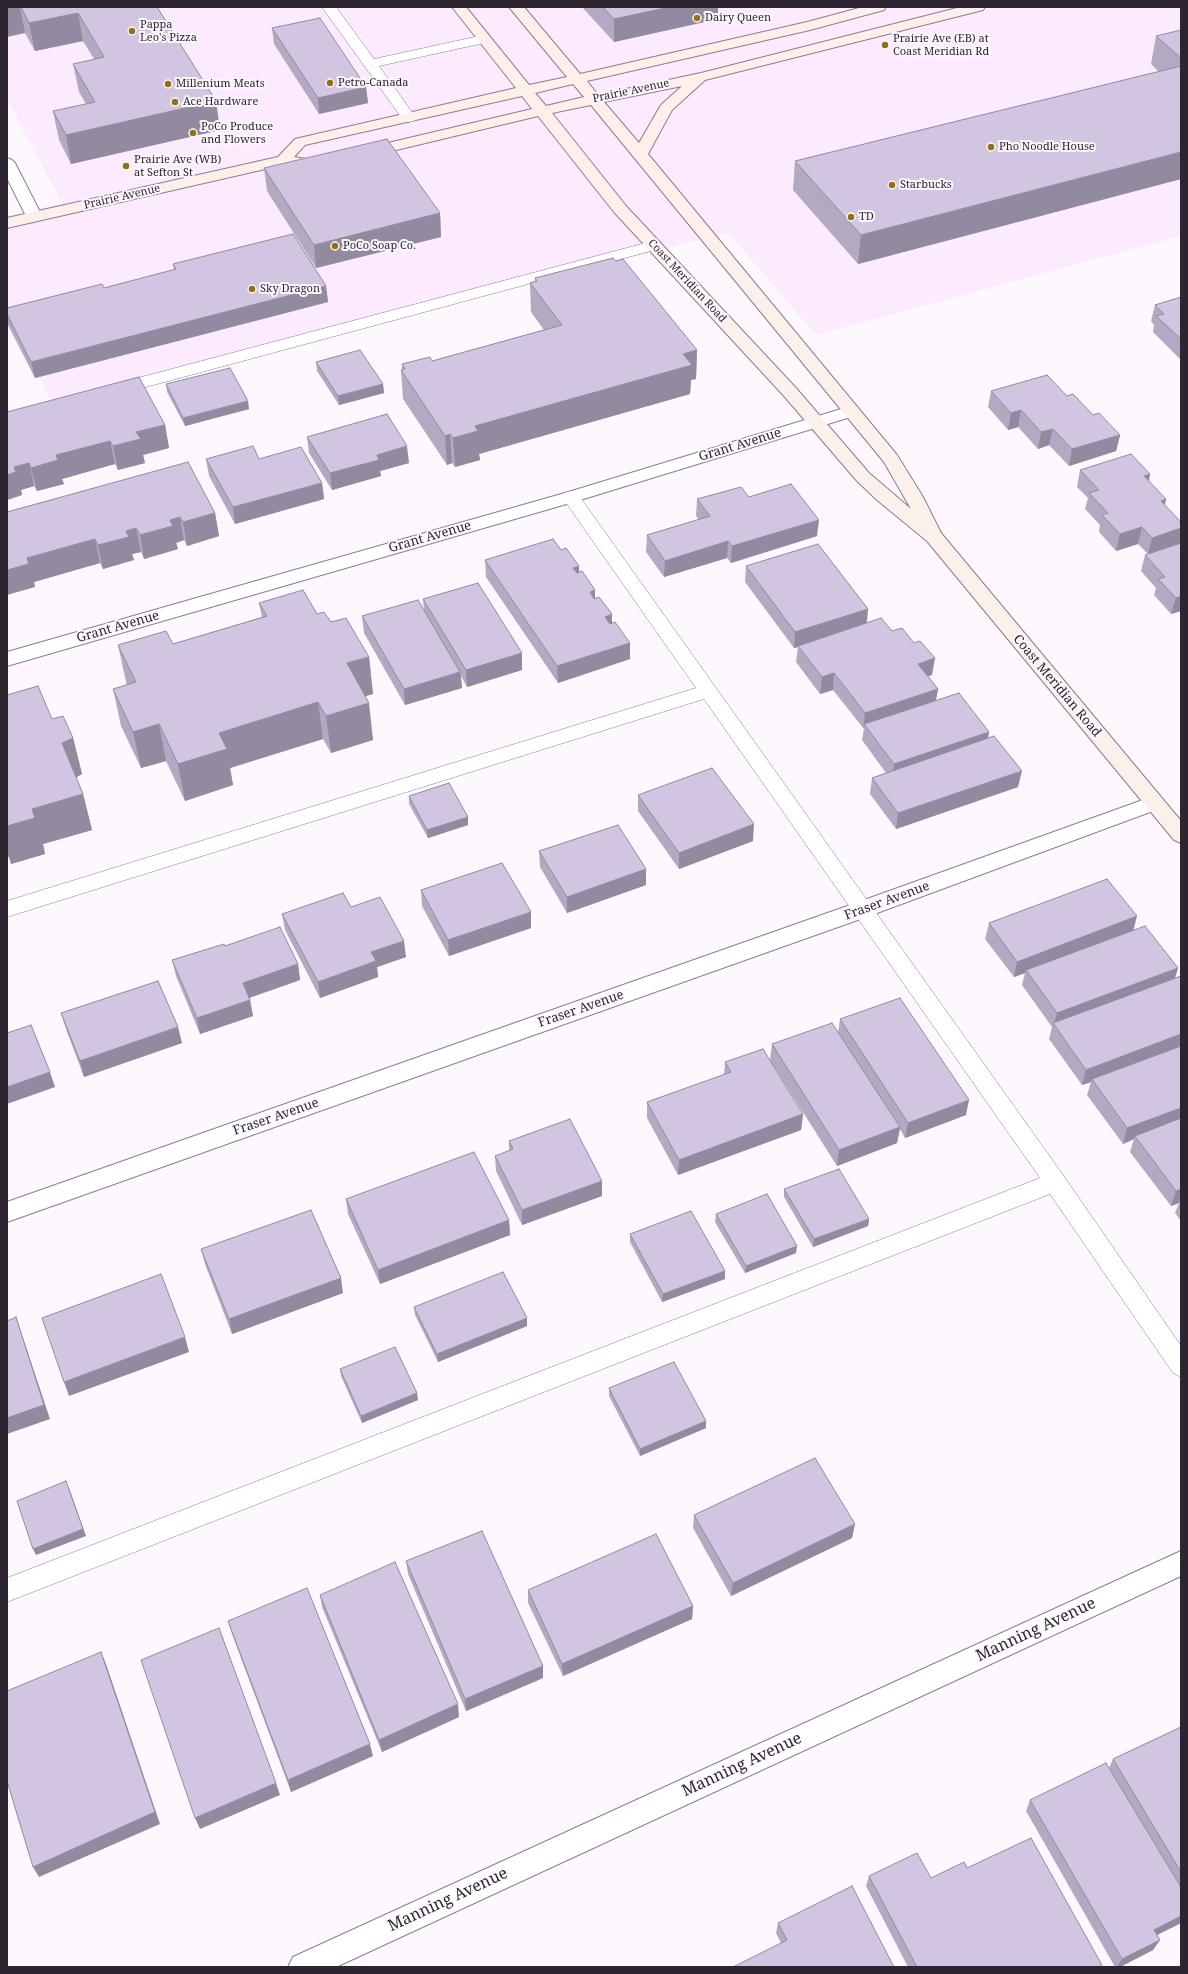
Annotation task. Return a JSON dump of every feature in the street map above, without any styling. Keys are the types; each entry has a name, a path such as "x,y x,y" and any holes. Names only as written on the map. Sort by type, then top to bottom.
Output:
{"main road":[{"name":"Coast Meridian Road","path":"459,7 595,179 654,246 790,392 863,477 934,538 1181,835"},
{"name":"Coast Meridian Road","path":"516,7 640,154 891,460 914,497 934,538"},
{"name":"Prairie Avenue","path":"283,160 300,142 527,92 810,26 879,7"},
{"name":"Prairie Avenue","path":"7,223 283,160 313,164 343,158 593,99 702,77 978,7"},
{"path":"640,154 666,108 702,77"}],"street":[{"path":"7,162 34,216"},
{"name":"Grant Avenue","path":"7,659 571,497 851,411"},
{"name":"Fraser Avenue","path":"7,1212 861,910 1154,803"},
{"name":"Manning Avenue","path":"303,1967 1181,1563"}],"lane":[{"path":"329,7 409,118"},
{"path":"370,64 484,39"},
{"path":"100,394 654,246"},
{"path":"571,497 861,910 1055,1182 1181,1366"},
{"path":"7,909 707,691"},
{"path":"7,1590 1055,1182"}],"shaded area":[{"path":"7,7 1181,7 1181,236 816,335 728,233 53,405 7,309 7,216 62,203 7,100"}],"building":[{"path":"21,7 157,7 216,101 66,135 53,111 95,102 73,64 104,57 78,13 29,23"},
{"path":"603,7 670,7 614,19"},
{"path":"320,18 366,87 318,98 272,28"},
{"path":"1181,30 1181,58 1156,36"},
{"path":"1181,66 1181,152 861,235 795,161"},
{"path":"387,139 440,213 314,245 264,168"},
{"path":"293,234 326,286 31,362 7,314 7,308 102,284 104,288 176,269 173,264"},
{"path":"613,258 616,261 623,259 697,350 683,354 692,365 475,426 478,431 453,438 450,434 445,436 401,370 405,369 402,364 430,357 432,361 562,325 530,283 537,281 535,278"},
{"path":"1181,297 1181,339 1156,316 1164,314 1155,305"},
{"path":"360,350 383,384 338,396 316,362"},
{"path":"230,368 248,401 183,418 166,384"},
{"path":"1047,375 1067,396 1073,394 1093,415 1099,413 1120,435 1072,449 1053,429 1041,432 1021,410 1011,413 991,391"},
{"path":"139,377 165,425 136,432 141,439 113,446 110,441 56,455 58,460 31,468 29,463 14,467 16,472 7,475 7,412"},
{"path":"387,414 407,446 377,455 379,460 330,473 307,437"},
{"path":"253,446 259,459 301,447 322,483 233,507 206,459"},
{"path":"1131,454 1150,474 1144,476 1166,499 1161,501 1181,522 1181,528 1152,538 1142,527 1120,534 1102,515 1108,513 1089,493 1099,490 1080,470"},
{"path":"188,462 215,513 183,522 180,517 170,520 173,526 140,535 136,528 126,531 129,537 98,545 95,539 27,558 29,564 7,570 7,512"},
{"path":"791,484 819,520 732,546 728,541 665,561 647,535 710,516 697,499 741,487 749,497"},
{"path":"553,539 561,550 566,548 579,566 573,568 577,573 582,571 595,590 590,592 594,599 599,597 612,614 605,617 610,624 615,622 630,643 557,666 485,560"},
{"path":"1181,543 1181,596 1176,598 1158,579 1165,577 1145,555"},
{"path":"818,544 868,609 795,632 746,566"},
{"path":"478,583 522,653 466,670 423,599"},
{"path":"303,590 317,614 324,612 331,622 346,618 369,657 347,663 369,703 326,716 318,702 219,733 227,749 178,764 159,724 133,732 113,689 136,682 118,645 166,631 173,644 267,616 259,603"},
{"path":"418,600 460,672 404,689 362,616"},
{"path":"881,618 892,631 902,628 914,643 920,641 935,658 918,664 938,689 865,713 834,673 822,677 798,646"},
{"path":"38,686 52,719 63,716 73,738 62,743 83,794 32,809 35,818 7,826 7,695"},
{"path":"959,693 989,732 894,764 864,724"},
{"path":"994,736 1022,771 898,813 872,778"},
{"path":"712,768 754,824 679,853 638,795"},
{"path":"449,783 468,817 427,830 409,796"},
{"path":"618,825 646,869 567,897 539,851"},
{"path":"502,863 531,912 448,940 421,890"},
{"path":"1107,879 1137,916 1017,962 989,923"},
{"path":"343,893 351,907 380,897 404,941 371,952 376,961 318,982 282,914"},
{"path":"1145,926 1178,968 1057,1013 1026,970"},
{"path":"280,927 298,964 243,983 250,1000 197,1018 172,960 224,944 225,946"},
{"path":"1181,976 1181,1034 1086,1070 1053,1023"},
{"path":"158,981 178,1027 80,1061 61,1013"},
{"path":"900,998 969,1100 908,1123 840,1019"},
{"path":"832,1023 900,1127 839,1150 772,1044"},
{"path":"31,1025 50,1072 7,1087 7,1033"},
{"path":"1181,1046 1181,1108 1127,1128 1092,1079"},
{"path":"763,1049 803,1114 679,1160 647,1102 731,1072 725,1062"},
{"path":"1181,1118 1181,1189 1176,1191 1135,1136"},
{"path":"570,1119 602,1181 522,1210 495,1156 513,1149 509,1141"},
{"path":"474,1152 509,1220 378,1270 346,1199"},
{"path":"839,1169 869,1219 814,1239 784,1189"},
{"path":"767,1194 797,1246 746,1266 716,1214"},
{"path":"311,1210 341,1278 229,1319 201,1249"},
{"path":"691,1211 725,1271 663,1294 630,1234"},
{"path":"503,1272 527,1318 437,1354 414,1307"},
{"path":"161,1274 185,1337 64,1382 42,1318"},
{"path":"16,1317 44,1405 7,1418 7,1321"},
{"path":"395,1347 417,1393 361,1416 340,1369"},
{"path":"674,1362 706,1421 640,1449 609,1388"},
{"path":"815,1458 855,1524 733,1583 694,1515"},
{"path":"66,1481 83,1529 33,1549 17,1501"},
{"path":"482,1531 543,1666 465,1699 406,1561"},
{"path":"656,1534 693,1606 562,1664 528,1590"},
{"path":"395,1562 458,1704 379,1740 320,1595"},
{"path":"307,1588 370,1744 288,1780 228,1621"},
{"path":"219,1628 276,1783 195,1818 141,1660"},
{"path":"101,1652 155,1812 33,1867 7,1781 7,1691"},
{"path":"1181,1727 1181,1872 1113,1759"},
{"path":"1106,1763 1181,1887 1181,1916 1154,1930 1160,1940 1122,1959 1030,1800"},
{"path":"1031,1838 1102,1965 1098,1967 917,1967 869,1876 917,1853 931,1878 964,1862 967,1868"},
{"path":"852,1886 894,1967 733,1967 787,1940 778,1923"}],"place":[{"name":"Dairy Queen","path":"697,18"},
{"name":"Pappa Leo's Pizza","path":"132,31"},
{"name":"Prairie Ave (EB) at Coast Meridian Rd","path":"885,45"},
{"name":"Petro-Canada","path":"330,83"},
{"name":"Millenium Meats","path":"168,84"},
{"name":"Ace Hardware","path":"175,102"},
{"name":"PoCo Produce and Flowers","path":"193,133"},
{"name":"Pho Noodle House","path":"991,147"},
{"name":"Prairie Ave (WB) at Sefton St","path":"126,166"},
{"name":"Starbucks","path":"892,185"},
{"name":"TD","path":"851,217"},
{"name":"PoCo Soap Co.","path":"335,246"},
{"name":"Sky Dragon","path":"252,289"}]}
